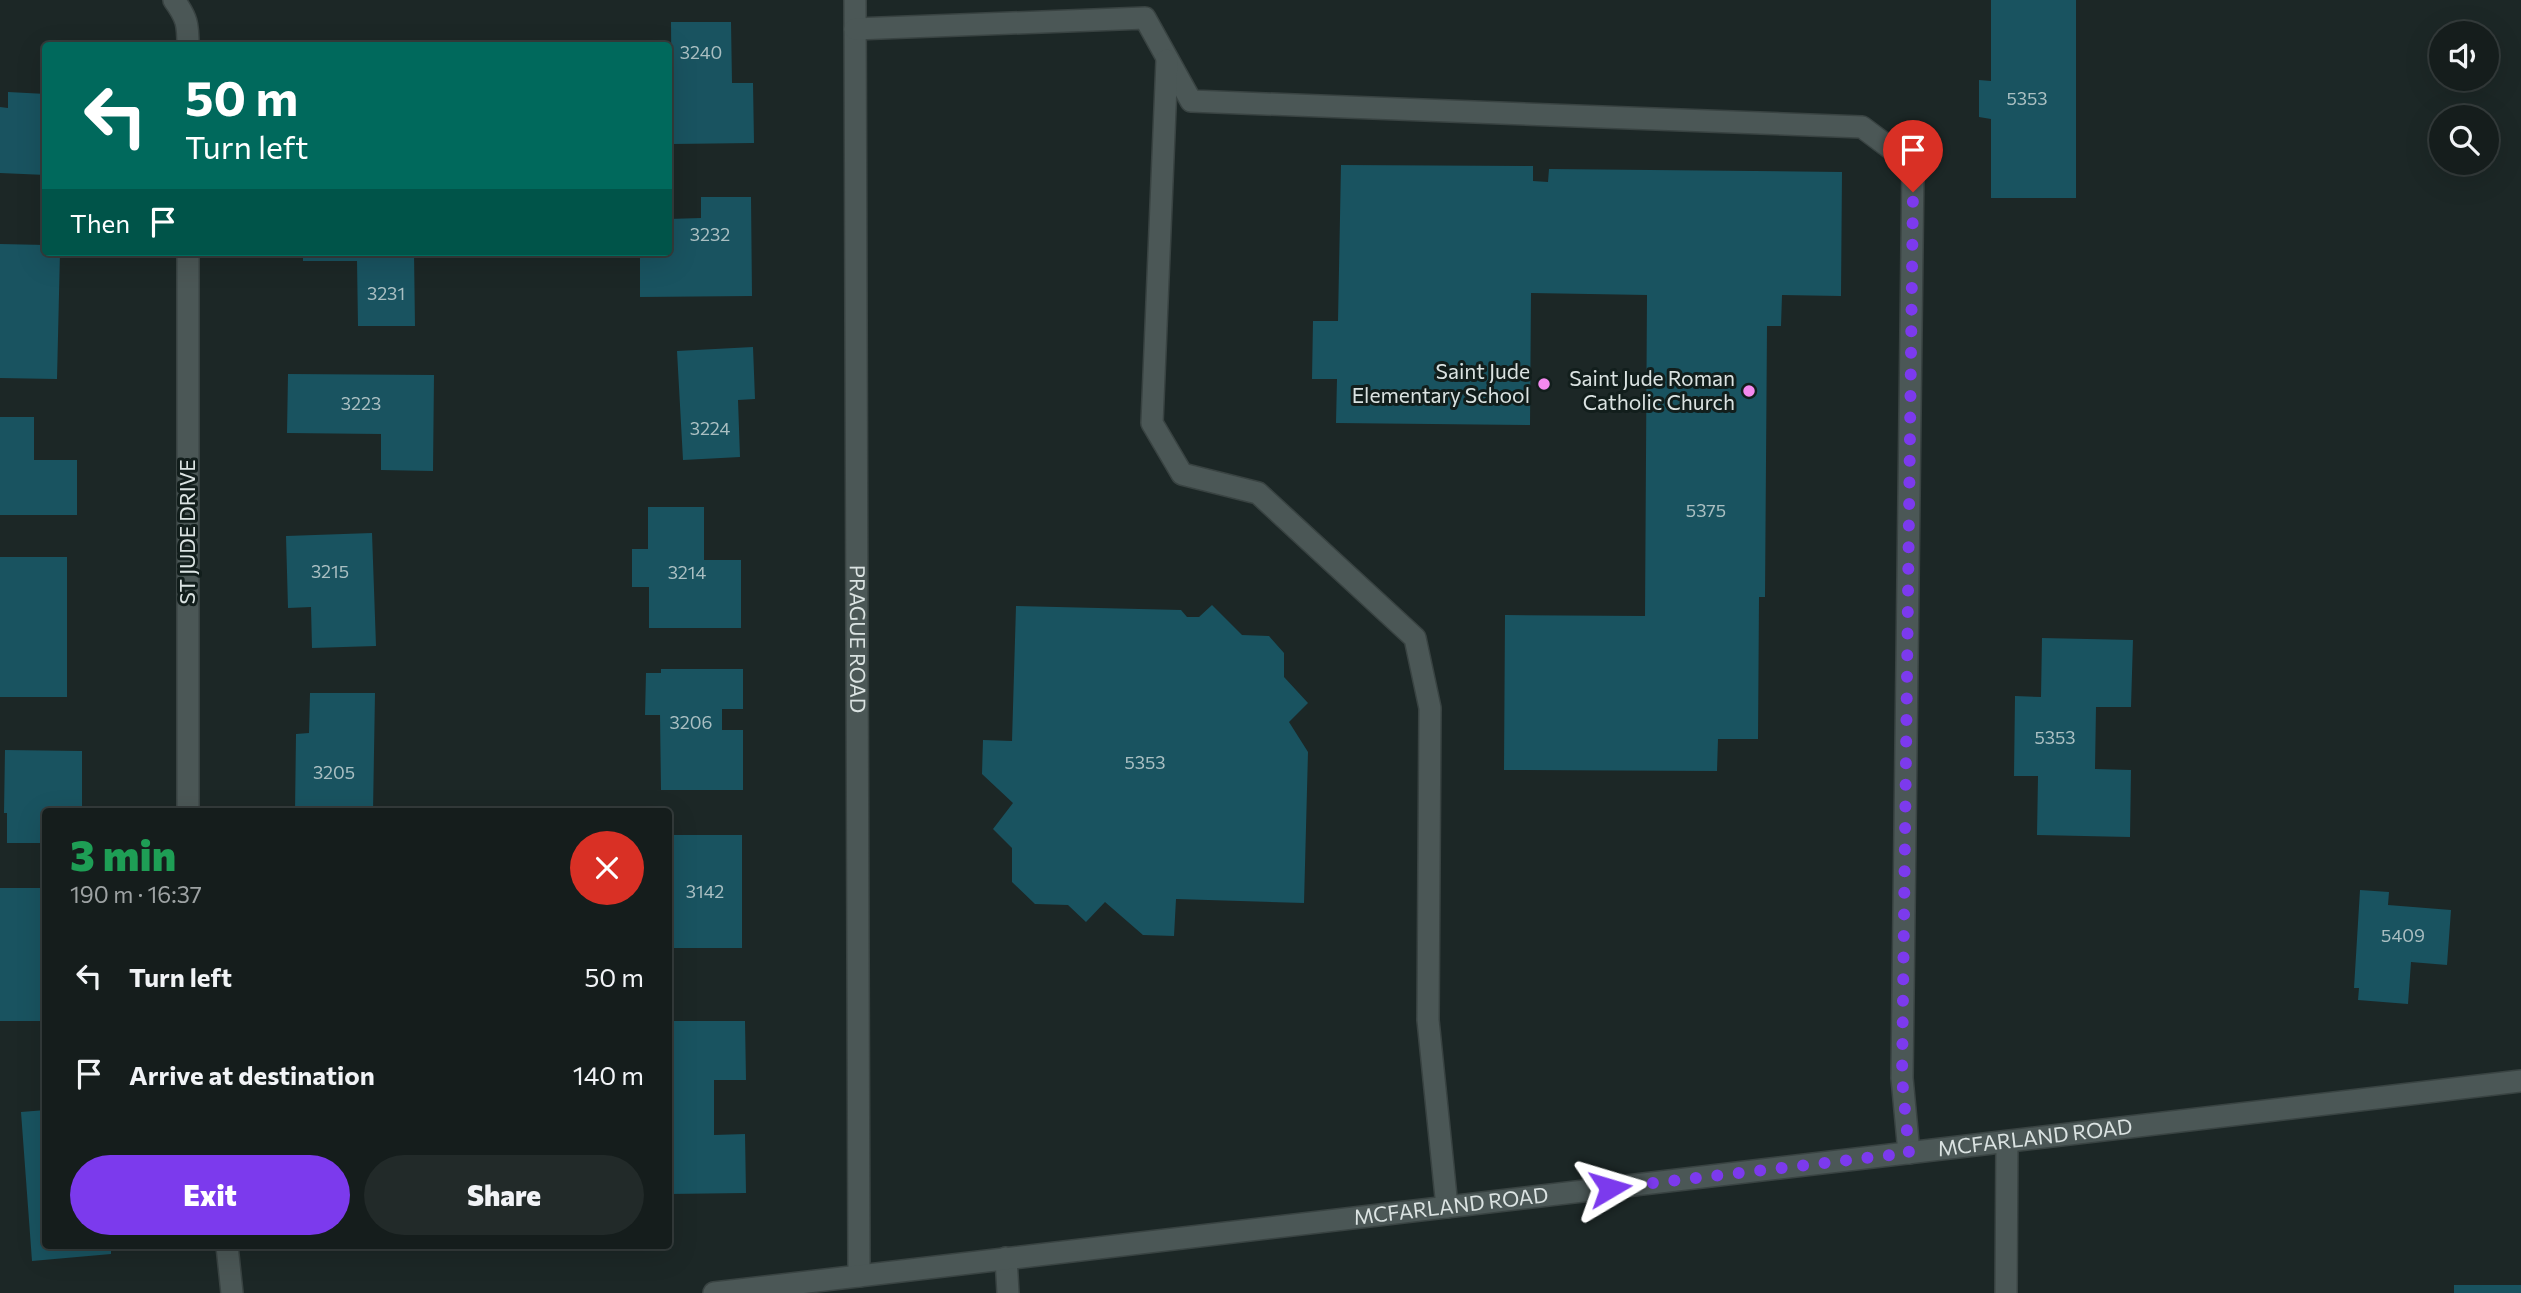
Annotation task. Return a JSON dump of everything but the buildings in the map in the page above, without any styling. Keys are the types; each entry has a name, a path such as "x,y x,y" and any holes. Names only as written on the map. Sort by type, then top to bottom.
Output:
{"street":[{"path":"174,0 188,24 188,42"},
{"name":"PRAGUE ROAD","path":"855,0 859,1276"},
{"path":"855,29 1144,18 1191,101 1862,127 1913,164 1902,1078 1909,1153"},
{"path":"1167,58 1152,423 1182,474 1258,493 1415,638 1430,708 1428,1020 1447,1207"},
{"name":"ST JUDE DRIVE","path":"188,256 188,808"},
{"name":"MCFARLAND ROAD","path":"714,1293 2521,1081"},
{"path":"2006,1293 2007,1142"},
{"path":"227,1249 232,1293"},
{"path":"1006,1258 1008,1293"}],"place":[{"name":"Saint Jude Elementary School","path":"1544,384"},
{"name":"Saint Jude Roman Catholic Church","path":"1749,391"}],"route":[{"path":"1610,1188 1909,1153 1902,1078 1913,192"}]}
